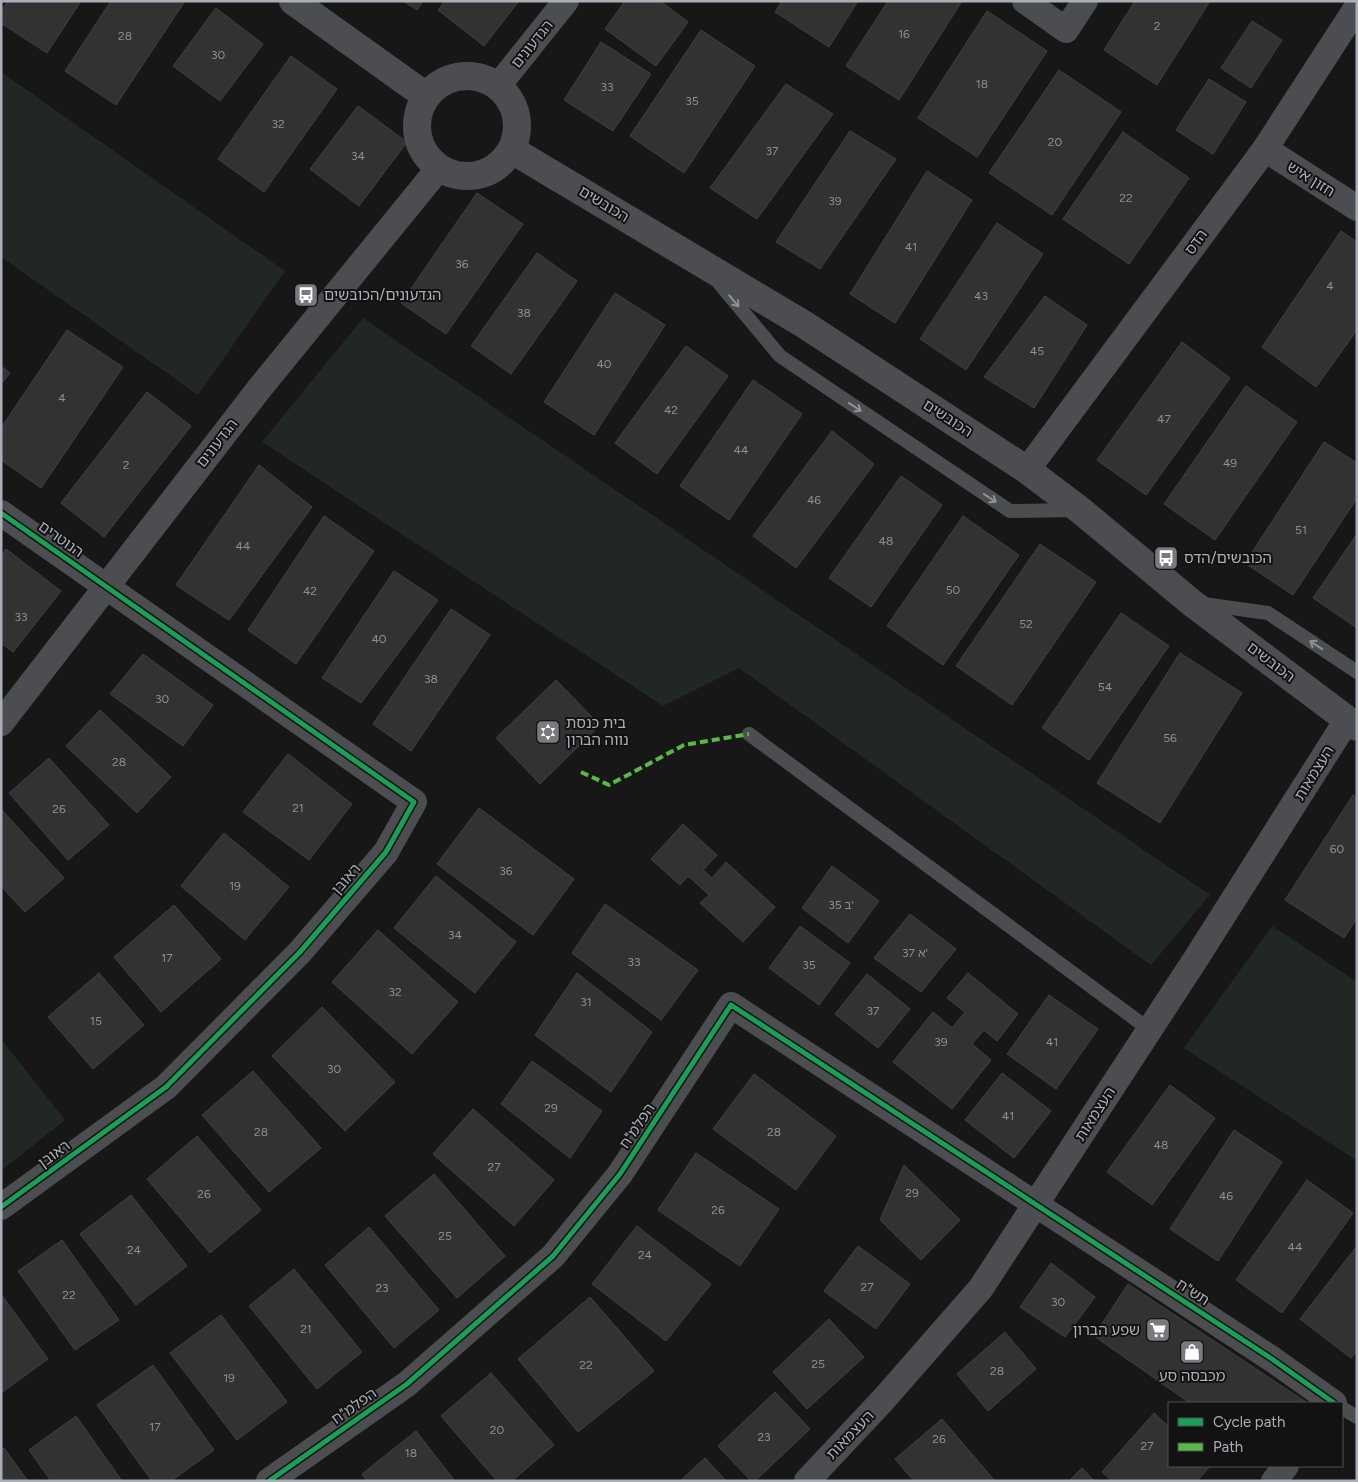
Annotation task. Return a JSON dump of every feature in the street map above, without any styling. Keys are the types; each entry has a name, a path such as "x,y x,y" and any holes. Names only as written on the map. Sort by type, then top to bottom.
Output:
{"street":[{"path":"293,1 426,96"},
{"name":"הגדעונים","path":"498,86 566,1"},
{"path":"1025,1 1066,30 1085,1"},
{"name":"הדס","path":"1027,470 1265,150 1357,7"},
{"path":"468,75 484,78 498,86 510,99 516,115 517,133 512,150 502,163 488,172 472,176 455,175 439,168 427,157 420,142 416,126 419,110 426,96 438,84 452,77 468,75"},
{"name":"הכובשים","path":"512,150 805,325 1027,470 1080,510 1192,603 1352,723"},
{"name":"חזון איש","path":"1265,150 1357,208"},
{"name":"הגדעונים","path":"1,723 259,390 439,168"},
{"name":"הנוטרים","path":"1,513 107,586"},
{"name":"ראובן","path":"1,1207 166,1087 312,938 386,852 414,802 107,586"},
{"name":"העצמאות","path":"807,1481 883,1400 981,1288 1352,723"},
{"name":"הפלמ\"ח","path":"269,1481 407,1384 553,1256 620,1174 731,1005 1036,1204"},
{"name":"תש\"ח","path":"1036,1204 1272,1359 1333,1402"},
{"path":"1274,1481 1285,1467"}],"lane":[{"path":"702,264 780,356 1010,511 1080,510"},
{"path":"1192,603 1268,613 1357,672"},
{"path":"749,734 1150,1030"},
{"path":"1343,1409 1357,1417"}],"shaded area":[{"path":"1,72 285,271 198,395 1,257"},
{"path":"363,318 1210,895 1151,965 739,668 663,706 262,442"},
{"path":"1272,926 1357,982 1357,1161 1184,1048"},
{"path":"1,1039 65,1120 1,1171"}],"building":[{"path":"8,1 81,1 47,53 1,23 1,11"},
{"path":"111,1 185,1 116,105 65,71"},
{"path":"403,1 423,1 417,10"},
{"path":"445,1 519,1 484,46 438,10"},
{"path":"625,1 660,1 688,22 656,66 605,29"},
{"path":"782,1 858,1 829,47 775,12"},
{"path":"888,1 962,1 899,100 846,66"},
{"path":"1135,1 1210,1 1157,85 1104,50"},
{"path":"216,8 263,44 220,101 173,66"},
{"path":"987,11 1047,51 977,157 918,118"},
{"path":"1252,21 1282,40 1251,88 1221,68"},
{"path":"701,30 755,66 684,173 630,136"},
{"path":"601,42 651,74 613,131 564,100"},
{"path":"291,56 337,89 264,192 218,159"},
{"path":"1059,70 1121,112 1052,215 989,173"},
{"path":"1209,79 1246,102 1213,154 1176,130"},
{"path":"786,84 833,114 757,219 710,188"},
{"path":"358,106 407,142 359,206 310,169"},
{"path":"850,131 896,159 820,269 776,242"},
{"path":"1123,132 1189,178 1129,264 1063,219"},
{"path":"927,171 972,200 895,323 850,294"},
{"path":"477,193 523,224 446,334 401,303"},
{"path":"997,223 1043,254 966,370 920,339"},
{"path":"1341,231 1357,242 1357,330 1316,387 1262,347"},
{"path":"537,253 577,281 511,374 471,346"},
{"path":"615,293 665,325 594,435 544,402"},
{"path":"1045,296 1087,325 1034,408 984,377"},
{"path":"67,330 123,367 41,488 1,460 1,428"},
{"path":"1182,342 1230,378 1146,495 1097,460"},
{"path":"686,346 728,376 657,474 615,443"},
{"path":"1,366 10,373 1,384"},
{"path":"753,380 802,414 729,520 680,486"},
{"path":"1246,386 1297,422 1215,540 1164,504"},
{"path":"147,392 191,426 104,537 61,503"},
{"path":"832,431 874,464 796,568 753,536"},
{"path":"1324,442 1357,463 1357,498 1293,595 1245,563"},
{"path":"259,465 312,507 229,620 176,585"},
{"path":"901,476 942,505 871,607 829,578"},
{"path":"324,516 374,551 296,664 248,630"},
{"path":"963,516 1019,555 943,665 887,626"},
{"path":"1357,534 1357,628 1313,598"},
{"path":"1040,544 1096,582 1012,705 956,666"},
{"path":"6,549 61,591 13,652 1,643 1,556"},
{"path":"394,571 438,600 361,703 322,678"},
{"path":"451,609 490,635 411,751 373,724"},
{"path":"1121,613 1169,646 1089,760 1042,728"},
{"path":"1180,653 1242,693 1160,823 1097,783"},
{"path":"143,654 213,705 183,746 110,694"},
{"name":"בית כנסת נווה הברון","path":"556,680 600,725 540,784 496,738"},
{"path":"100,710 171,777 137,813 66,746"},
{"path":"288,754 352,804 309,860 243,812"},
{"path":"49,758 109,825 68,860 9,793"},
{"path":"1353,795 1357,798 1357,918 1344,938 1285,900"},
{"path":"479,808 574,879 533,935 437,864"},
{"path":"1,809 64,878 25,912 1,886"},
{"path":"683,824 717,855 703,870 712,878 726,862 775,907 743,942 700,903 709,895 688,876 680,885 651,859"},
{"path":"224,833 289,887 245,940 181,886"},
{"path":"832,866 879,901 848,943 802,908"},
{"path":"436,876 516,942 475,993 394,928"},
{"path":"605,904 698,970 661,1020 572,953"},
{"path":"174,905 221,959 161,1012 114,957"},
{"path":"910,914 956,949 921,992 874,958"},
{"path":"800,926 850,963 819,1005 769,968"},
{"path":"378,930 458,1002 412,1054 332,982"},
{"path":"99,973 144,1025 93,1069 48,1017"},
{"path":"577,973 652,1032 611,1092 535,1035"},
{"path":"968,973 1018,1014 997,1041 984,1030 972,1044 991,1060 952,1109 893,1062 933,1012 952,1028 965,1012 947,998"},
{"path":"867,974 910,1009 878,1048 835,1014"},
{"path":"1049,995 1098,1029 1056,1089 1007,1054"},
{"path":"322,1007 395,1082 345,1131 272,1056"},
{"path":"532,1061 602,1111 570,1158 501,1104"},
{"path":"253,1071 321,1148 269,1192 202,1115"},
{"path":"1002,1073 1051,1111 1014,1158 965,1120"},
{"path":"754,1074 836,1136 796,1190 713,1129"},
{"path":"1170,1085 1215,1118 1152,1205 1107,1172"},
{"path":"473,1109 554,1180 514,1226 433,1154"},
{"path":"1234,1130 1282,1162 1218,1261 1170,1229"},
{"path":"197,1136 261,1210 210,1253 147,1179"},
{"path":"696,1153 779,1209 740,1266 658,1210"},
{"path":"904,1165 960,1220 921,1260 880,1220"},
{"path":"434,1174 505,1256 457,1298 385,1216"},
{"path":"1307,1180 1353,1213 1282,1313 1236,1280"},
{"path":"131,1195 187,1266 136,1305 80,1234"},
{"path":"637,1226 711,1284 666,1341 592,1284"},
{"path":"369,1227 439,1310 394,1348 325,1265"},
{"path":"62,1240 119,1320 75,1350 18,1271"},
{"path":"858,1246 910,1284 876,1329 824,1291"},
{"path":"1357,1246 1357,1351 1351,1358 1300,1319"},
{"path":"1051,1263 1095,1297 1065,1337 1020,1307"},
{"path":"294,1269 362,1352 317,1389 249,1306"},
{"path":"1128,1284 1306,1402 1189,1402 1094,1336"},
{"path":"1,1294 48,1359 1,1393"},
{"path":"590,1297 654,1371 578,1432 518,1359"},
{"path":"221,1315 287,1402 237,1440 170,1353"},
{"path":"829,1319 864,1357 807,1409 773,1372"},
{"path":"1005,1332 1036,1369 988,1411 957,1374"},
{"path":"153,1365 214,1450 171,1481 152,1481 97,1405"},
{"path":"491,1373 554,1445 512,1481 497,1481 441,1416"},
{"path":"775,1392 810,1429 755,1481 751,1481 718,1446"},
{"path":"1154,1413 1168,1426 1168,1467 1209,1467 1197,1481 1112,1481 1102,1472"},
{"path":"76,1416 122,1481 51,1481 29,1450"},
{"path":"942,1419 995,1481 914,1481 895,1459"},
{"path":"416,1431 455,1481 367,1481 362,1474"},
{"path":"4,1448 28,1481 1,1481 1,1450"},
{"path":"705,1458 726,1481 680,1481"},
{"path":"1082,1468 1094,1481 1069,1481"}],"marked path":[{"path":"581,772 609,785 684,745 749,734"}],"cycle path":[{"path":"1,513 414,802 386,852 300,952 166,1087 1,1207"},
{"path":"269,1481 407,1384 553,1256 620,1174 731,1005 1272,1359 1333,1402"}],"place":[{"name":"הגדעונים/הכובשים","path":"306,295"},
{"name":"הכובשים/הדס","path":"1166,558"},
{"name":"בית כנסת נווה הברון","path":"548,732"},
{"name":"שפע הברון","path":"1158,1330"},
{"name":"מכבסה סע","path":"1192,1352"}]}
